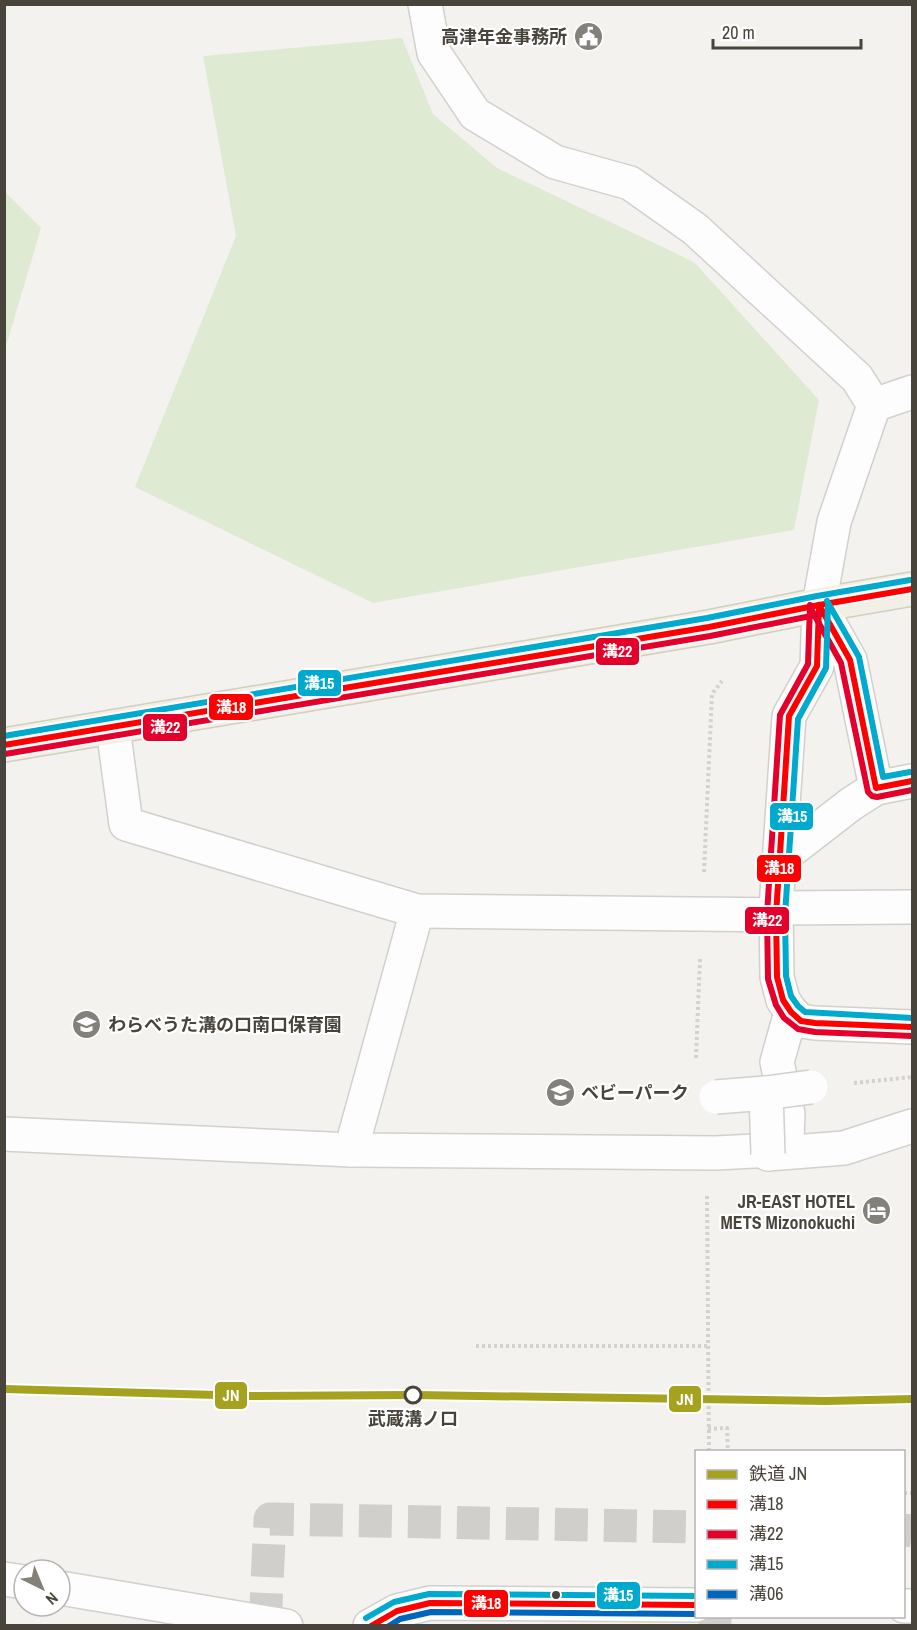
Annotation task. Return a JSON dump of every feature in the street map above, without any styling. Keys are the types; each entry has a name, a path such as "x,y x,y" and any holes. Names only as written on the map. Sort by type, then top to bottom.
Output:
{"main road":[{"path":"4,745 697,629 912,589"}],"street":[{"path":"425,4 434,53 475,114 555,162 630,183 695,229 857,378 874,405"},
{"path":"874,405 912,392"},
{"path":"874,405 834,522 819,605 818,666 789,716 776,912 777,977 783,1000 801,1021 912,1027"},
{"path":"819,605 850,660 876,788"},
{"path":"113,728 126,824 417,911 776,912 912,907"},
{"path":"780,859 851,804 876,788 912,781"},
{"path":"351,1150 417,911"},
{"path":"4,1134 351,1150 716,1153 774,1150 787,1138 788,1114 777,1062 791,1012"},
{"path":"716,1097 811,1087"},
{"path":"766,1093 768,1154 844,1148 912,1126"},
{"path":"72,1590 286,1626"},
{"path":"370,1626 397,1611 430,1603 695,1605"}],"path":[{"path":"811,1087 912,1077"},
{"path":"707,1193 709,1450"},
{"path":"476,1346 707,1346"},
{"path":"708,1429 727,1428 728,1450"}],"green space":[{"path":"402,38 433,114 497,168 694,262 819,400 794,530 373,603 135,487 236,236 203,56"},
{"path":"5,192 41,228 5,344"}],"tunnel":[{"path":"265,1626 270,1519 695,1527"},
{"path":"905,1530 912,1531"},
{"path":"715,1618 715,1626"}],"rail line":[{"name":"JN","path":"4,1389 252,1396 414,1395 826,1401 912,1399"}],"transit line":[{"name":"溝15","path":"4,736 707,618 910,580"},
{"name":"溝18","path":"4,745 709,627 912,589"},
{"name":"溝15","path":"827,601 859,657 883,777 910,772"},
{"name":"溝22","path":"810,605 808,664 780,715 767,914 768,979 776,1005 784,1018 798,1029 815,1032 912,1036"},
{"name":"溝18","path":"819,605 817,666 789,716 776,915 777,977 783,1000 801,1021 912,1027"},
{"name":"溝18","path":"819,605 850,660 876,788 912,781"},
{"name":"溝15","path":"828,605 826,668 798,719 785,915 786,976 791,996 805,1012 912,1018"},
{"name":"溝22","path":"811,609 841,663 868,792 877,797 912,790"},
{"name":"溝22","path":"5,754 710,636 821,614"},
{"name":"溝15","path":"366,1618 394,1602 429,1594 695,1596"},
{"name":"溝18","path":"371,1626 397,1611 430,1603 695,1605"},
{"name":"溝06","path":"389,1626 400,1619 431,1612 695,1614"}],"place":[{"name":"高津年金事務所","path":"588,36"},
{"name":"わらべうた溝の口南口保育園","path":"87,1024"},
{"name":"ベビーパーク","path":"560,1092"},
{"name":"JR-EAST HOTEL METS Mizonokuchi","path":"876,1211"},
{"name":"武蔵溝ノ口","path":"413,1395"}]}
